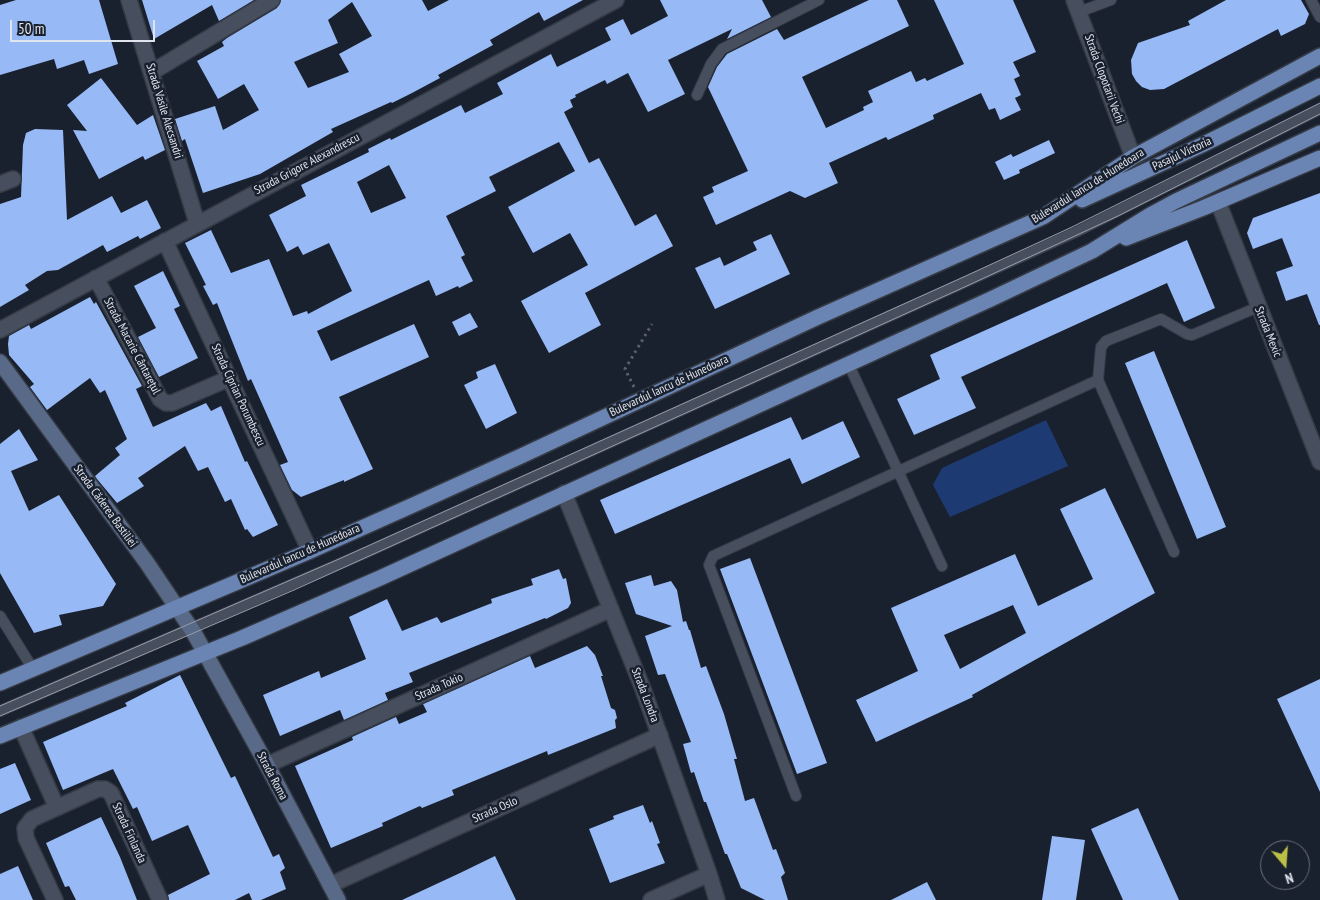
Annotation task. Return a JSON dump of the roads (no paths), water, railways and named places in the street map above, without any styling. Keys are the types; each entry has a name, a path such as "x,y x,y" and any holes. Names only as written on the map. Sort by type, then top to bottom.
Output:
{"main road":[{"name":"Bulevardul Iancu de Hunedoara","path":"0,683 310,550 518,457 818,317 1043,217 1133,157 1320,56"},
{"name":"Pasajul Victoria","path":"1043,217 1194,149 1320,86"},
{"path":"1092,251 1152,214 1320,133"},
{"path":"0,736 380,578 1092,251 1218,202 1320,158"},
{"path":"1211,184 1218,202"}],"street":[{"name":"Strada Vasile Alecsandri","path":"129,0 197,223"},
{"path":"152,72 272,0"},
{"name":"Strada Grigore Alexandrescu","path":"0,330 616,0"},
{"name":"Strada Clopotarii Vechi","path":"1077,6 1133,157"},
{"name":"Strada Mexic","path":"1218,202 1320,462"},
{"name":"Strada Ciprian Porumbescu","path":"164,241 310,550"},
{"name":"Strada Macarie Cântarețul","path":"96,278 160,399 172,404 230,378"},
{"name":"Strada Căderea Bastiliei","path":"0,362 178,607 205,652"},
{"name":"Strada Londra","path":"564,494 660,736 709,874 716,900"},
{"name":"Strada Tokio","path":"267,765 611,609"},
{"name":"Strada Roma","path":"205,652 338,900"},
{"path":"21,727 57,808"},
{"name":"Strada Oslo","path":"330,885 660,736"},
{"name":"Strada Finlanda","path":"55,900 26,838 25,828 32,819 98,788 105,789 111,793 160,900"},
{"path":"651,900 709,874"}],"lane":[{"path":"697,95 711,64 722,49 818,0"},
{"path":"1077,6 1111,0"},
{"path":"1311,0 1320,17"},
{"name":"Pasajul Victoria","path":"1078,231 1320,109"},
{"name":"Bulevardul Iancu de Hunedoara","path":"0,711 367,552 1078,231"},
{"path":"1174,552 1098,380 1101,347 1106,341 1161,318 1187,334 1192,335 1258,307"},
{"path":"848,363 942,566"},
{"path":"796,796 709,565 713,556 1098,380"},
{"path":"0,616 33,669"}],"tram line":[{"path":"0,706 339,559 968,275 1072,227 1320,103"},
{"path":"0,716 294,590 958,290 1118,216 1320,114"}]}
